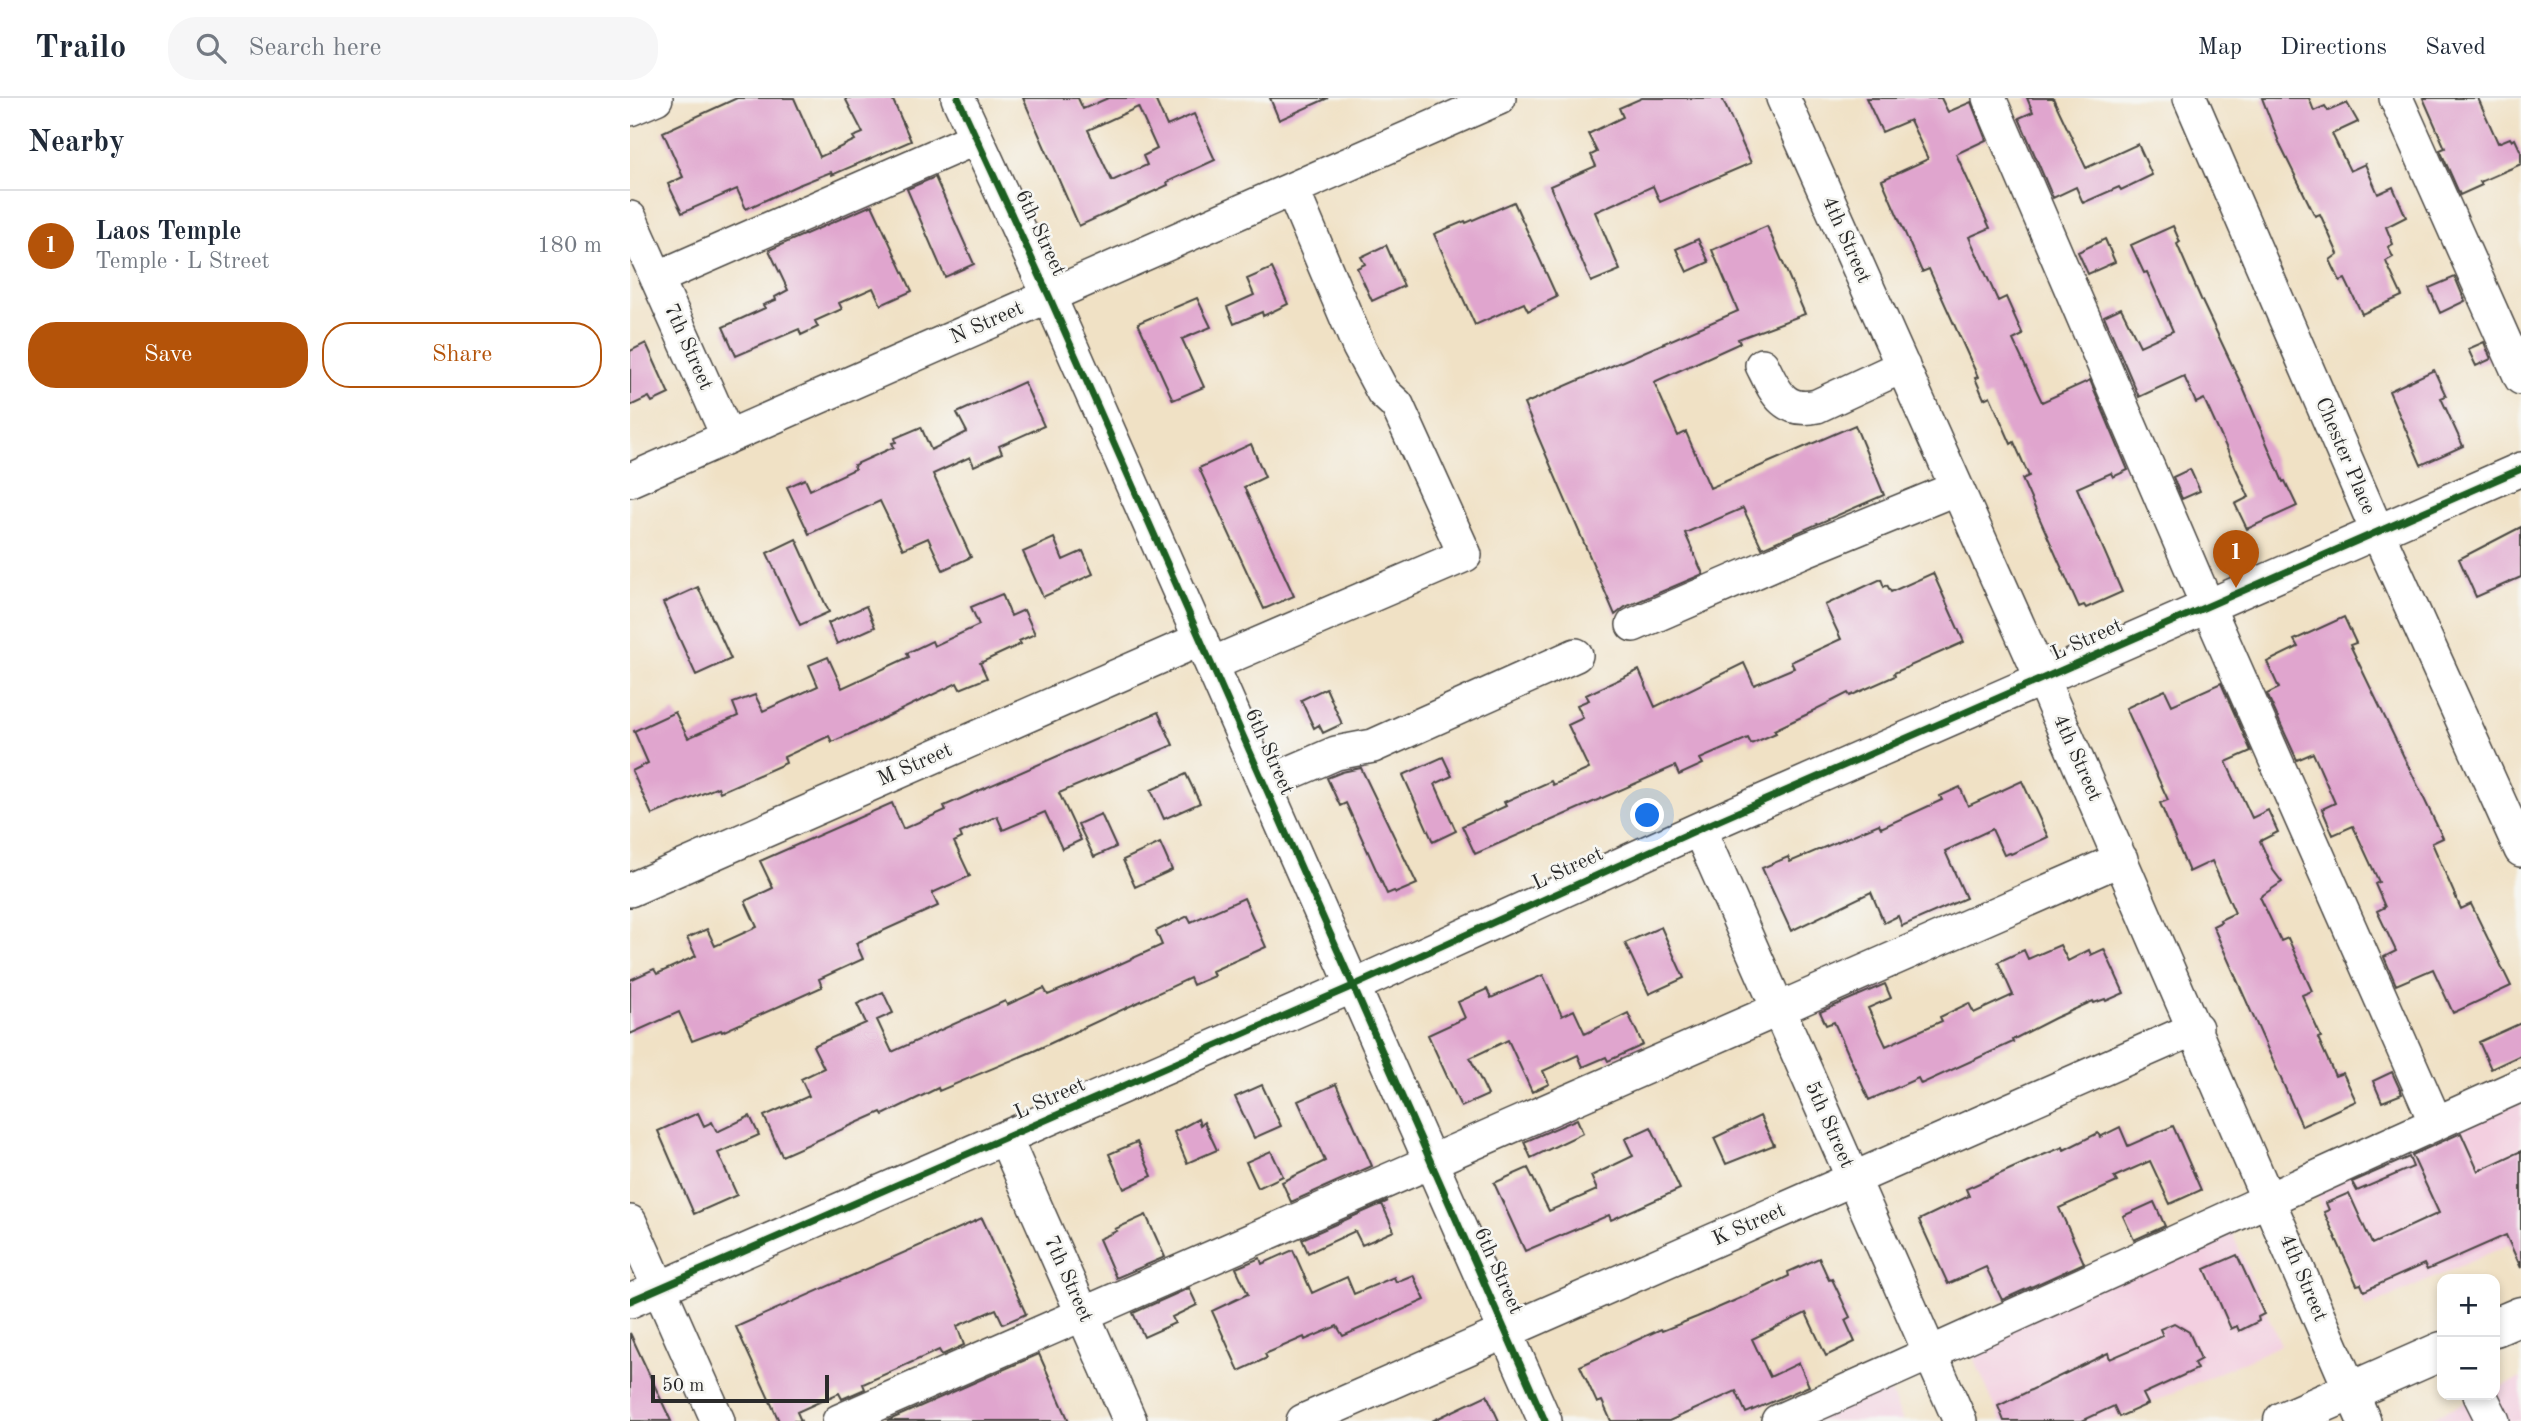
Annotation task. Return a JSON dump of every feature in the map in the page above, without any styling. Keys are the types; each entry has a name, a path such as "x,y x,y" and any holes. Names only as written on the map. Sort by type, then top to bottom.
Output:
{"main road":[{"path":"2500,1325 2521,1316"},
{"path":"2283,1421 2358,1406 2437,1354"}],"street":[{"path":"630,109 656,98"},
{"name":"6th Street","path":"958,98 1049,296 1545,1421"},
{"name":"N Street","path":"630,480 1499,98"},
{"name":"4th Street","path":"1783,98 2196,1028 2358,1406"},
{"path":"1989,98 2208,607 2436,1123"},
{"name":"Chester Place","path":"2190,98 2378,533 2521,850"},
{"path":"2396,98 2521,378"},
{"path":"657,278 976,138"},
{"name":"M Street","path":"630,890 1206,652 1465,555 1397,405 1383,392 1359,347 1292,189"},
{"name":"7th Street","path":"630,218 729,437"},
{"path":"1762,365 1776,394 1786,403 1804,409 1903,366"},
{"name":"L Street","path":"644,1294 1353,986 1699,829 2521,469"},
{"path":"1633,625 1802,551 1957,488"},
{"path":"1264,784 1336,753 1373,746 1576,655"},
{"name":"5th Street","path":"1699,829 1960,1421"},
{"path":"839,1421 2121,859"},
{"name":"K Street","path":"1303,1421 2196,1028"},
{"path":"1778,1421 2521,1085"},
{"name":"7th Street","path":"1005,1138 1130,1421"},
{"path":"630,1222 644,1294 718,1421"},
{"path":"2482,1400 2493,1421"}],"shaded area":[{"path":"2521,1087 2521,1239 2437,1274 2437,1276 2366,1308 2309,1180"},
{"path":"2228,1224 2281,1345 2110,1421 2001,1421 1966,1340"},
{"path":"1884,1376 1903,1421 1782,1421"},
{"path":"2521,1378 2521,1421 2423,1421 2471,1400 2500,1400 2500,1387"}],"building":[{"path":"737,98 794,98 820,157 855,140 853,137 863,133 845,98 892,98 911,141 832,175 831,172 796,186 746,209 737,189 682,213 668,184 683,177 663,132"},
{"path":"1023,98 1078,98 1083,109 1108,98 1158,98 1155,99 1167,126 1194,114 1215,160 1079,226","holes":["1138,107 1157,149 1143,156 1147,165 1112,181 1088,130"]},
{"path":"1270,98 1328,98 1279,120"},
{"path":"1642,98 1722,98 1751,163 1660,202 1653,186 1595,212 1620,270 1591,282 1550,186 1596,166 1591,155 1597,152 1588,134 1623,117 1619,108"},
{"path":"1866,98 1941,98 1948,112 1971,102 1986,140 1956,154 1990,228 1969,237 1998,301 2006,297 2023,335 2013,340 2042,402 2090,380 2128,470 2113,477 2111,473 2077,488 2122,592 2086,608 2084,605 2079,607 2022,479 2029,476 2014,442 2011,444 1990,396 1984,399 1975,378 1978,377 1929,269 1922,272 1882,180 1928,159 1910,120 1882,132"},
{"path":"2027,98 2053,98 2086,168 2138,144 2152,175 2121,190 2119,187 2083,203 2076,187 2053,198 2019,118 2033,112"},
{"path":"2262,98 2309,98 2314,111 2325,106 2328,111 2347,103 2358,122 2332,134 2350,171 2365,164 2378,194 2393,187 2406,217 2386,227 2393,244 2388,247 2393,257 2386,261 2402,296 2362,314 2345,279 2340,281 2330,260 2338,254 2320,214 2315,216 2281,147"},
{"path":"2423,98 2478,98 2498,143 2510,138 2512,141 2515,139 2521,152 2521,164 2480,182 2482,185 2460,195 2440,150 2445,148"},
{"path":"935,177 974,264 945,277 907,189"},
{"path":"1514,202 1557,297 1528,311 1524,303 1475,325 1434,234"},
{"path":"872,205 912,291 881,305 873,288 839,303 842,309 815,321 818,327 801,335 799,329 736,356 723,327 765,308 763,305 776,300 775,297 788,290 769,250"},
{"path":"1767,226 1805,314 1738,339 1740,343 1654,382 1678,436 1686,432 1710,488 1855,425 1884,495 1762,548 1743,508 1685,533 1703,574 1625,607 1615,615 1524,404 1738,311 1712,250"},
{"path":"2173,226 2180,242 2177,244 2201,299 2283,482 2285,481 2297,506 2247,529 2235,504 2249,497 2204,399 2196,403 2184,376 2139,397 2104,316 2121,308 2140,346 2173,331 2147,272 2144,273 2131,245"},
{"path":"1698,239 1709,262 1687,272 1676,249"},
{"path":"2105,239 2115,262 2088,274 2078,252"},
{"path":"1386,245 1404,286 1372,301 1357,268 1365,264 1361,257"},
{"path":"1272,268 1288,304 1263,316 1262,312 1234,324 1227,307 1254,295 1247,279"},
{"path":"2455,277 2465,301 2440,313 2429,288"},
{"path":"1197,298 1211,327 1182,339 1204,387 1173,400 1138,323"},
{"path":"2484,342 2491,359 2476,366 2468,349"},
{"path":"646,343 669,394 652,402 649,397 630,406 630,351"},
{"path":"2434,370 2446,396 2441,398 2463,446 2421,465 2389,391"},
{"path":"1024,382 1044,426 999,446 1002,453 974,466 970,457 933,474 971,557 943,570 928,538 903,549 880,501 809,534 787,487 805,479 810,490 855,469 854,465 894,447 892,443 896,442 895,438 921,427 931,450 967,432 957,413"},
{"path":"1251,444 1265,477 1244,487 1294,596 1264,609 1199,468"},
{"path":"2190,469 2200,491 2182,499 2173,477"},
{"path":"2521,527 2521,577 2476,597 2459,559"},
{"path":"1054,538 1063,560 1083,551 1093,574 1043,597 1023,552"},
{"path":"796,539 829,612 800,625 767,553"},
{"path":"1933,573 1964,642 1850,696 1848,693 1751,744 1748,738 1700,759 1703,764 1679,775 1675,766 1475,854 1462,826 1506,806 1504,802 1551,781 1553,785 1589,769 1568,725 1583,718 1577,705 1589,700 1586,695 1639,670 1655,707 1744,663 1754,685 1794,668 1791,662 1841,639 1825,605 1881,579 1884,587 1887,585 1891,592"},
{"path":"698,587 731,659 696,675 663,603"},
{"path":"1002,594 1011,616 1024,610 1035,634 1019,641 1021,644 980,663 987,678 960,689 957,683 832,742 829,736 784,757 786,763 720,792 718,787 652,815 632,771 648,763 634,731 675,712 688,738 738,716 733,703 755,695 763,711 818,686 809,665 828,657 842,688 909,657 907,653 932,641 934,646 979,625 971,607"},
{"path":"866,606 875,627 837,644 828,623"},
{"path":"2344,617 2356,643 2350,645 2443,838 2432,843 2461,909 2471,904 2511,986 2453,1013 2433,969 2396,985 2384,957 2396,951 2377,911 2385,907 2375,884 2379,882 2353,826 2333,835 2322,809 2335,803 2313,753 2297,760 2267,694 2279,688 2267,662 2298,647 2294,640"},
{"path":"2221,683 2251,751 2226,762 2252,818 2268,810 2278,832 2260,841 2273,870 2282,882 2260,897 2281,941 2288,938 2312,991 2302,995 2335,1076 2343,1073 2356,1101 2302,1126 2213,926 2235,913 2212,861 2189,872 2160,803 2168,800 2126,708 2165,690 2172,705"},
{"path":"1326,688 1342,724 1323,733 1319,725 1314,728 1301,700"},
{"path":"1158,712 1173,745 1059,793 1081,840 1062,849 1045,812 1003,830 997,816 960,833 962,838 954,842 970,876 932,893 938,906 856,943 863,959 819,979 822,987 722,1032 721,1030 692,1041 679,1012 630,1034 630,980 654,969 657,974 696,956 687,938 707,929 715,946 757,927 745,901 773,888 760,861 892,803 903,829 946,810 944,806"},
{"path":"1443,757 1452,776 1435,784 1456,831 1433,842 1403,775"},
{"path":"1361,768 1417,884 1396,893 1394,891 1387,894 1346,803 1340,806 1327,778"},
{"path":"1186,774 1200,803 1164,819 1151,790"},
{"path":"2022,781 2048,837 2004,855 1992,829 1945,851 1966,898 1902,926 1898,916 1884,923 1871,892 1791,931 1762,868 1788,857 1790,862 1879,824 1881,828 1942,800 1940,796 1960,787 1968,806"},
{"path":"1101,814 1116,847 1094,857 1078,824"},
{"path":"1160,843 1172,870 1135,887 1123,860"},
{"path":"1244,898 1266,947 1212,971 1214,976 1193,985 1190,978 1036,1050 939,1091 938,1088 883,1115 881,1112 782,1156 764,1116 809,1096 801,1079 824,1068 813,1046 866,1023 857,1004 883,992 893,1013 877,1020 892,1052 1005,1001 1007,1005 1044,988 1048,995 1098,974 1162,945 1156,931 1188,916 1191,922"},
{"path":"1661,927 1684,978 1649,994 1625,943"},
{"path":"2060,945 2068,961 2089,950 2091,955 2104,949 2124,993 2106,1001 2093,1001 2055,1018 2012,1040 2013,1042 1921,1084 1918,1078 1869,1100 1834,1022 1826,1025 1820,1012 1885,984 1891,998 1868,1008 1886,1046 1942,1021 1940,1017 1969,1003 1974,1013 2013,995 1998,962 2024,950 2028,959"},
{"path":"1543,975 1562,1016 1574,1010 1585,1034 1628,1013 1643,1045 1608,1061 1606,1057 1583,1067 1578,1055 1543,1071 1549,1084 1532,1092 1508,1040 1470,1058 1488,1095 1461,1107 1428,1035 1465,1018 1458,1002 1487,989 1491,998"},
{"path":"2521,1023 2521,1055 2491,1069 2479,1042"},
{"path":"2392,1072 2402,1094 2382,1102 2373,1081"},
{"path":"1336,1084 1372,1166 1291,1202 1282,1182 1325,1161 1298,1101"},
{"path":"1262,1085 1281,1126 1254,1138 1235,1097"},
{"path":"698,1113 704,1126 712,1122 717,1132 750,1116 759,1135 718,1153 737,1195 694,1214 658,1131"},
{"path":"1760,1116 1774,1145 1726,1164 1714,1138"},
{"path":"1198,1119 1200,1125 1204,1122 1217,1150 1187,1163 1174,1132"},
{"path":"1577,1119 1583,1133 1531,1158 1524,1142"},
{"path":"2173,1126 2201,1190 2170,1204 2150,1161 2114,1177 2117,1182 2059,1208 2084,1263 2002,1300 1986,1267 1948,1284 1919,1220 1969,1196 1966,1189 2063,1147 2064,1150 2098,1133 2100,1137 2120,1127 2128,1146"},
{"path":"1651,1127 1680,1189 1611,1220 1609,1215 1525,1251 1494,1183 1528,1168 1549,1211 1597,1190 1591,1176 1633,1156 1625,1139"},
{"path":"2461,1133 2478,1171 2521,1151 2521,1268 2506,1235 2427,1270 2424,1264 2364,1291 2361,1284 2357,1285 2324,1212 2329,1210 2326,1203 2349,1193 2372,1244 2439,1213 2412,1155"},
{"path":"1137,1142 1152,1176 1124,1189 1109,1154"},
{"path":"1271,1151 1283,1176 1258,1188 1246,1162"},
{"path":"2409,1157 2413,1167 2357,1191 2352,1182"},
{"path":"1388,1201 1382,1204 1394,1231 1362,1245 1355,1231 1308,1253 1302,1239"},
{"path":"2154,1202 2165,1226 2134,1240 2123,1216"},
{"path":"1146,1215 1165,1257 1116,1278 1099,1239"},
{"path":"982,1218 1026,1314 1003,1324 996,1309 957,1326 964,1345 942,1355 939,1350 863,1384 865,1389 842,1399 839,1393 797,1412 801,1421 779,1421 736,1327"},
{"path":"1293,1250 1312,1293 1347,1277 1354,1294 1394,1277 1396,1282 1413,1275 1425,1300 1343,1336 1337,1326 1305,1340 1304,1337 1265,1354 1267,1358 1239,1371 1212,1311 1248,1294 1236,1268 1260,1258 1262,1264"},
{"path":"2237,1255 2264,1314 2258,1317 2259,1321 2239,1331 2237,1326 2231,1329 2205,1269"},
{"path":"1819,1258 1850,1317 1845,1320 1855,1342 1826,1356 1806,1313 1752,1339 1770,1377 1799,1363 1809,1386 1746,1413 1736,1391 1669,1421 1611,1421 1602,1401 1597,1403 1580,1366 1661,1329 1662,1331 1697,1317 1768,1286 1789,1276 1788,1272"},
{"path":"1189,1288 1197,1305 1172,1317 1175,1323 1144,1337 1133,1313"},
{"path":"2174,1323 2189,1332 2201,1359 2194,1363 2197,1369 2143,1394 2148,1404 2119,1417 2114,1406 2082,1421 2004,1421 1998,1406 2108,1353 2110,1359 2163,1336 2160,1329"},
{"path":"630,1333 671,1421 630,1421"},
{"path":"1039,1354 1069,1421 887,1421"},
{"path":"1487,1395 1499,1421 1432,1421"}],"cycle path":[{"path":"958,98 1049,296 1545,1421"},
{"path":"630,1301 1353,986 1699,829 2521,469"}],"place":[{"name":"Laos Temple","path":"2236,588"}]}
